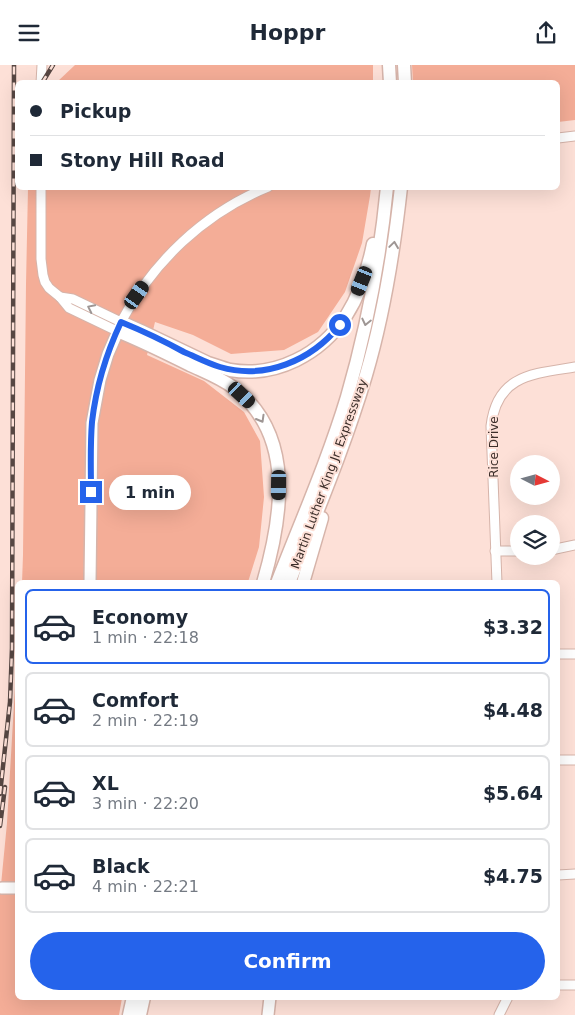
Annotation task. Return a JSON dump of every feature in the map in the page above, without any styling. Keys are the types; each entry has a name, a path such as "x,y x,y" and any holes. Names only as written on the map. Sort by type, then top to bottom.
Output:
{"highway":[{"path":"389,65 390,80"},
{"path":"404,65 405,80"},
{"path":"119,327 141,331 208,363 230,369 271,369 295,361 315,349 332,334 352,305 367,267 385,190"},
{"name":"Martin Luther King Jr. Expressway","path":"279,580 328,451 354,372 373,291 382,235 386,190"},
{"name":"Martin Luther King Jr. Expressway","path":"290,580 348,429 366,375 391,265 401,190"},
{"path":"119,327 137,339 227,383 250,402 262,419 275,451 279,485 275,534 264,580"},
{"path":"304,580 348,429"},
{"path":"129,1015 132,1000"},
{"path":"140,1015 143,1000"}],"main road":[{"path":"90,580 92,423 100,380 119,327"},
{"path":"2,888 15,888"},
{"path":"261,1000 262,1015"},
{"path":"268,1015 270,1000"}],"street":[{"path":"41,80 42,65"},
{"path":"560,138 575,136"},
{"path":"41,190 40,248 41,267 45,282 69,308 119,327 146,282 178,246 218,214 262,190"},
{"name":"Rice Drive","path":"497,580 491,426 495,407 502,393 516,382 527,377 575,367"},
{"path":"560,548 575,545"},
{"path":"496,551 510,551"},
{"path":"560,654 575,653"},
{"path":"560,760 575,760"},
{"path":"560,875 575,874"},
{"path":"560,985 575,985"},
{"path":"499,1015 506,1000"}],"shaded area":[{"path":"75,65 373,65 373,80 59,80"},
{"path":"412,65 575,65 575,120 560,122 560,80 413,80"},
{"path":"28,190 371,190 362,243 345,292 318,332 284,350 231,354 193,335 155,322 147,355 204,381 244,412 260,441 264,497 259,547 249,580 22,580"},
{"path":"15,687 15,1000 122,1000 119,1015 0,1015 0,895 7,823"}],"railway":[{"path":"0,794 10,702 12,648 14,65"},
{"path":"44,80 53,65"},
{"path":"0,826 5,787"}],"route":[{"path":"91,492 91,438 94,408 108,354 121,322 208,363 240,371 271,369 295,361 324,342 340,325"}]}
